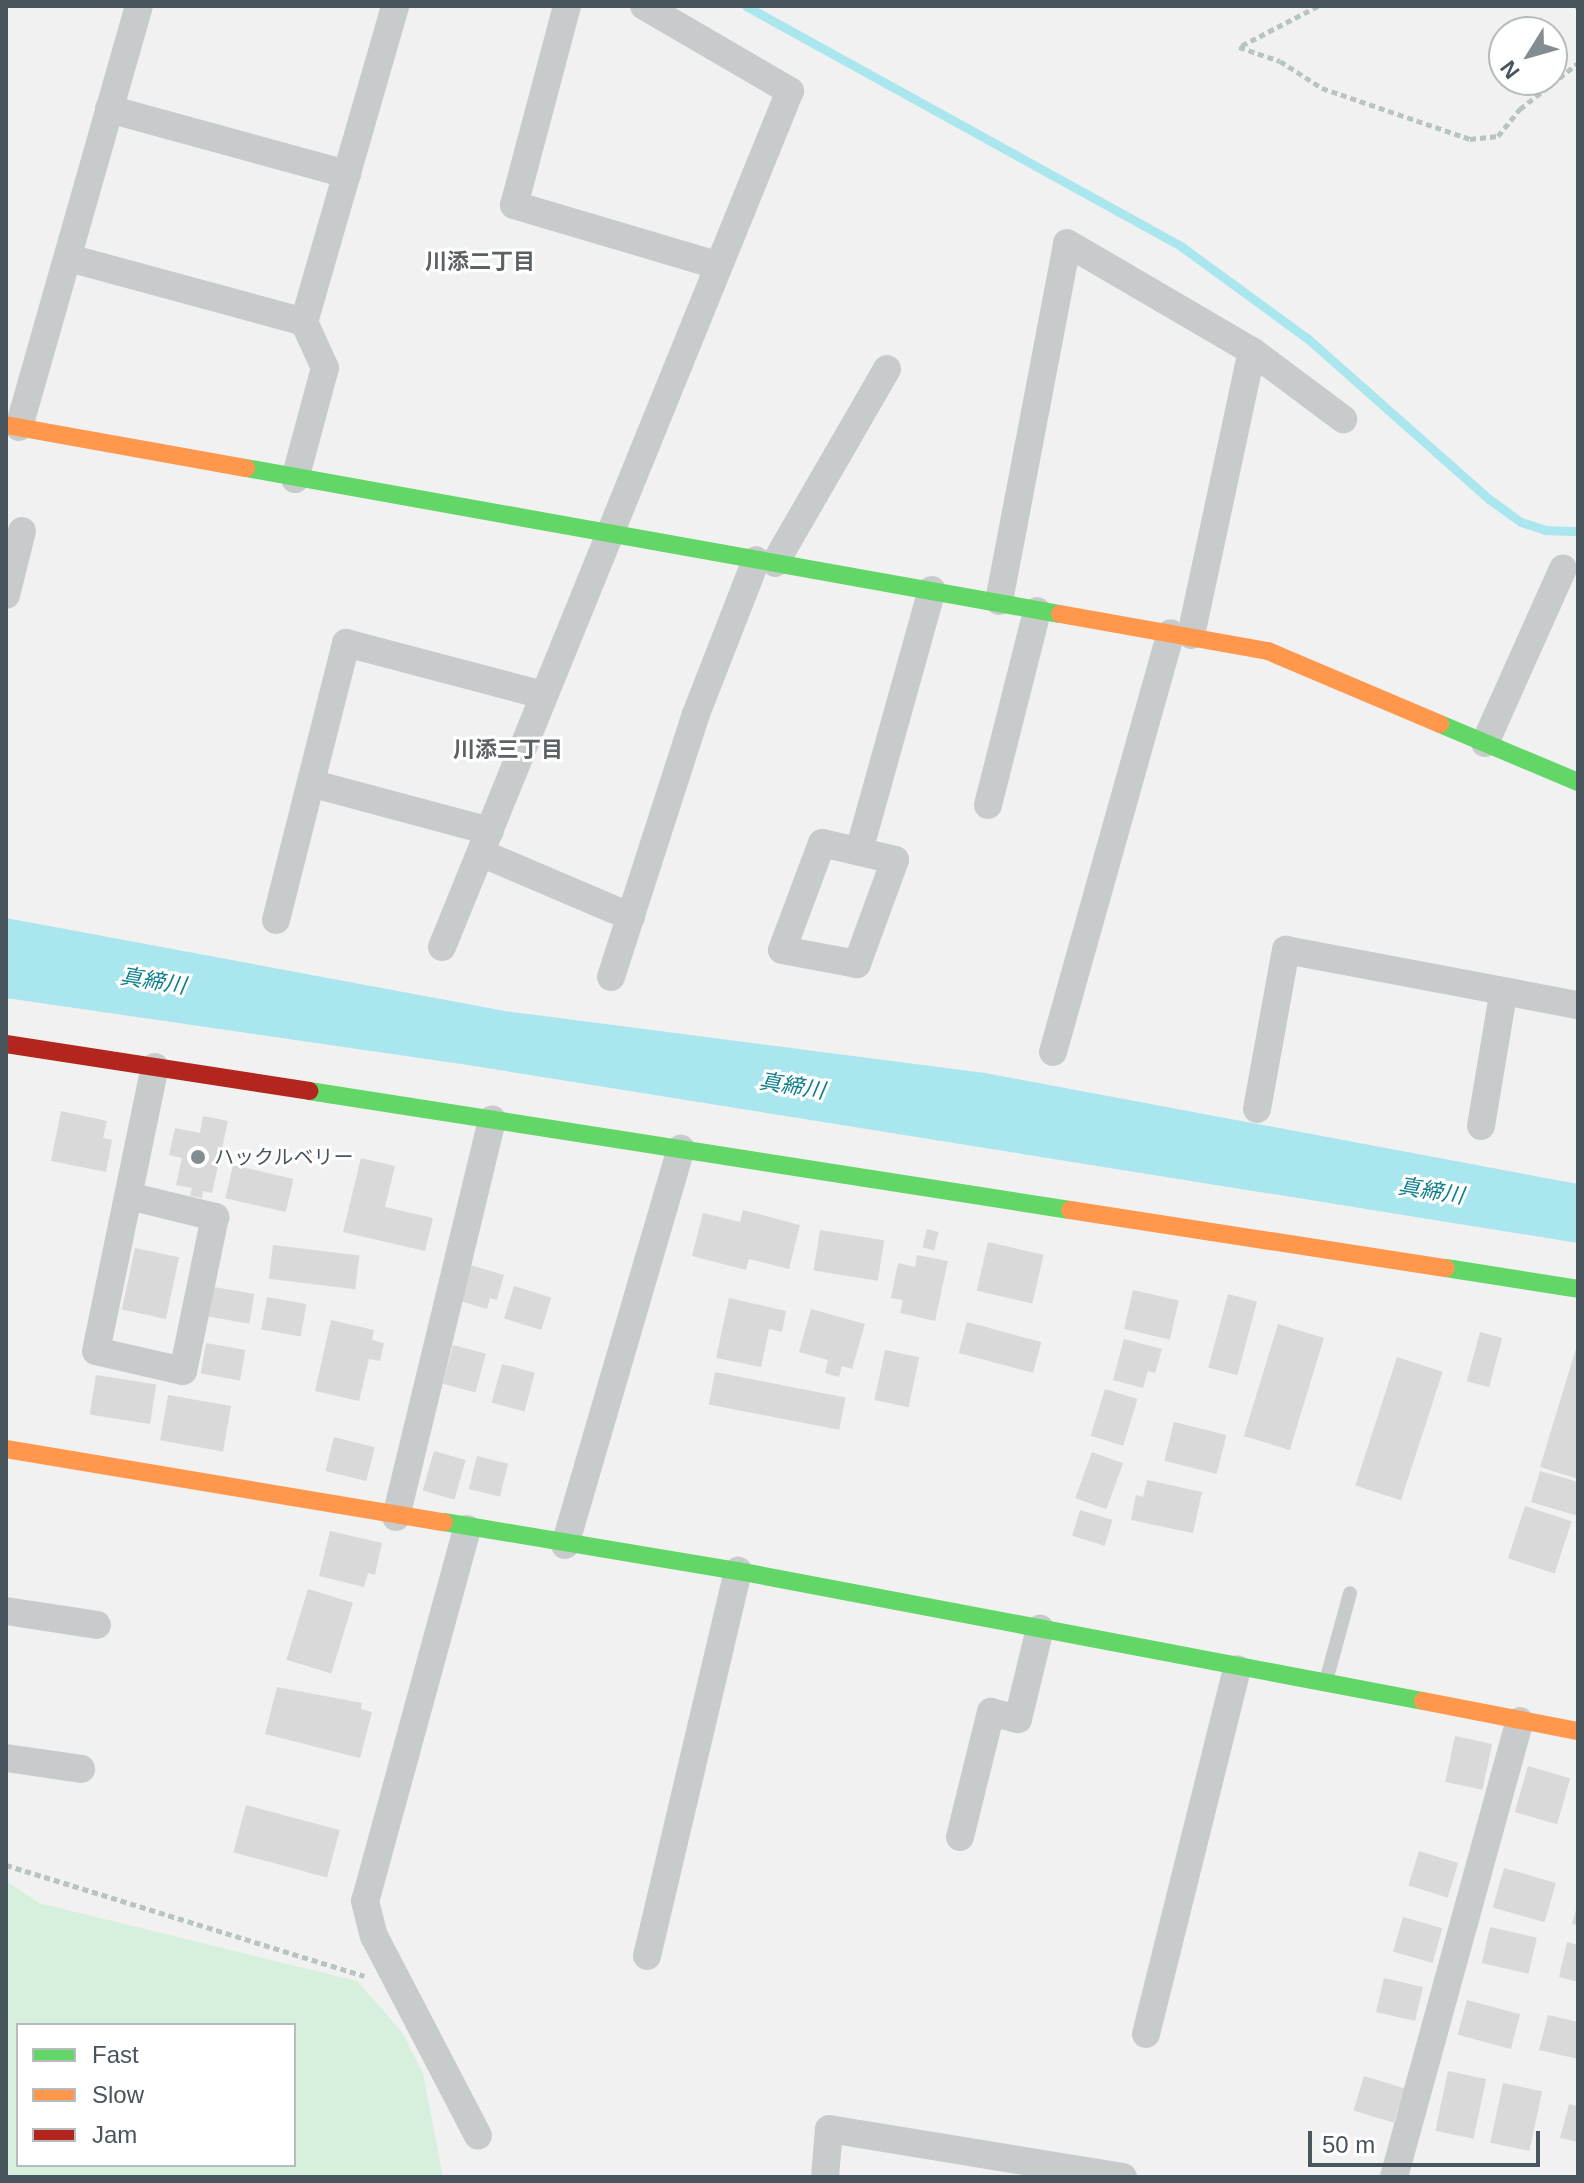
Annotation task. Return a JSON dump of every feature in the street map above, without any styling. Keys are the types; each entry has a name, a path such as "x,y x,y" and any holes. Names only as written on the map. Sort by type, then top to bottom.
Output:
{"street":[{"path":"139,6 69,258 13,426 606,535 999,601 1037,611 1268,651 1578,782"},
{"path":"295,479 325,368 304,322 395,6"},
{"path":"567,6 514,205 717,265"},
{"path":"442,947 606,535 790,91 644,6"},
{"path":"109,109 347,174"},
{"path":"999,601 1067,243 1252,351 1343,419"},
{"path":"69,258 304,322"},
{"path":"1053,1052 1181,634 1252,351"},
{"path":"611,977 696,714 766,562 887,369"},
{"path":"6,595 22,531"},
{"path":"1485,743 1563,569"},
{"path":"859,851 932,590"},
{"path":"988,805 1037,611"},
{"path":"276,920 314,784 346,643 543,695"},
{"path":"314,784 486,842 631,917"},
{"path":"822,843 859,851 895,860 857,964 782,950 822,843"},
{"path":"1257,1109 1286,950 1503,994 1578,1005"},
{"path":"1481,1126 1503,994"},
{"path":"6,1044 1578,1289"},
{"path":"129,1196 215,1217 183,1371 96,1351 155,1067"},
{"path":"396,1517 492,1119"},
{"path":"565,1545 681,1149"},
{"path":"6,1449 467,1529 738,1571 1237,1669 1326,1682 1578,1731"},
{"path":"467,1529 365,1901 374,1936 478,2136"},
{"path":"647,1956 738,1571"},
{"path":"6,1611 97,1625"},
{"path":"960,1837 991,1712 1018,1719 1040,1629"},
{"path":"1146,2034 1237,1669"},
{"path":"1394,2177 1520,1721"},
{"path":"6,1758 81,1769"},
{"path":"825,2177 829,2129 1000,2166 1123,2177"}],"lane":[{"path":"1326,1682 1350,1593"}],"path":[{"path":"1318,6 1239,47 1280,61 1322,88 1470,139 1498,136 1520,109 1578,63"},
{"path":"6,1865 399,1987"}],"green space":[{"path":"6,1881 39,1903 357,1981 402,2032 423,2073 443,2177 6,2177"}],"water":[{"name":"真締川","path":"6,918 505,1011 985,1073 1578,1184 1578,1243 468,1065 6,998"}],"building":[{"path":"61,1111 107,1121 103,1138 112,1140 106,1172 51,1161"},
{"name":"ハックルベリー","path":"203,1116 228,1121 212,1193 203,1191 202,1198 190,1196 192,1188 176,1185 182,1158 169,1155 175,1128 200,1133"},
{"path":"361,1158 395,1166 385,1207 433,1218 425,1251 343,1232"},
{"path":"233,1165 293,1179 286,1212 225,1198"},
{"path":"743,1210 800,1225 789,1269 749,1259 746,1270 692,1256 703,1213 740,1222"},
{"path":"927,1229 939,1232 934,1250 922,1247"},
{"path":"820,1230 884,1240 878,1281 814,1270"},
{"path":"988,1242 1044,1255 1032,1304 977,1291"},
{"path":"273,1245 359,1256 355,1289 269,1279"},
{"path":"135,1248 179,1257 166,1319 122,1310"},
{"path":"917,1255 948,1261 935,1321 900,1313 903,1300 891,1298 898,1263 915,1267"},
{"path":"470,1265 504,1275 497,1300 490,1298 487,1309 460,1301"},
{"path":"514,1286 551,1297 541,1330 504,1319"},
{"path":"214,1287 254,1294 249,1324 209,1317"},
{"path":"1133,1290 1179,1301 1170,1340 1124,1329"},
{"path":"1228,1294 1257,1302 1237,1375 1208,1367"},
{"path":"267,1297 306,1304 301,1336 261,1329"},
{"path":"729,1298 786,1311 782,1332 769,1329 761,1367 716,1358"},
{"path":"811,1309 865,1324 852,1369 842,1366 839,1377 825,1373 828,1360 799,1352"},
{"path":"331,1320 374,1330 372,1340 384,1343 380,1361 369,1359 359,1401 315,1391"},
{"path":"967,1322 1041,1342 1033,1373 959,1353"},
{"path":"1278,1324 1324,1338 1290,1450 1244,1436"},
{"path":"1480,1332 1502,1338 1489,1387 1467,1381"},
{"path":"1124,1339 1162,1349 1155,1373 1148,1371 1143,1388 1113,1380"},
{"path":"206,1343 245,1350 240,1380 201,1374"},
{"path":"453,1345 486,1354 475,1392 443,1384"},
{"path":"1578,1345 1578,1479 1540,1467"},
{"path":"885,1350 919,1357 909,1407 874,1400"},
{"path":"1397,1357 1443,1372 1401,1500 1355,1485"},
{"path":"502,1364 535,1373 524,1411 492,1403"},
{"path":"715,1372 846,1397 839,1430 709,1404"},
{"path":"96,1375 156,1385 150,1424 90,1415"},
{"path":"1105,1389 1138,1399 1123,1446 1091,1436"},
{"path":"168,1395 231,1406 223,1451 160,1440"},
{"path":"1174,1422 1226,1435 1217,1474 1164,1461"},
{"path":"334,1437 375,1447 366,1481 326,1471"},
{"path":"434,1451 466,1460 454,1500 423,1490"},
{"path":"1092,1452 1123,1463 1106,1509 1075,1498"},
{"path":"477,1456 508,1464 500,1497 469,1489"},
{"path":"1540,1471 1578,1482 1578,1516 1531,1502"},
{"path":"1147,1480 1202,1492 1193,1533 1131,1520 1136,1495 1143,1497"},
{"path":"1525,1506 1572,1521 1555,1573 1508,1558"},
{"path":"1080,1510 1113,1520 1105,1546 1072,1536"},
{"path":"330,1531 382,1543 375,1575 368,1573 364,1587 319,1576"},
{"path":"308,1589 353,1603 331,1674 286,1660"},
{"path":"277,1687 362,1703 361,1709 372,1712 360,1758 265,1734"},
{"path":"1455,1736 1492,1744 1482,1790 1445,1782"},
{"path":"1528,1766 1570,1778 1557,1824 1515,1812"},
{"path":"246,1805 340,1830 327,1877 233,1852"},
{"path":"1419,1851 1458,1863 1448,1897 1408,1885"},
{"path":"1504,1868 1556,1883 1545,1922 1493,1907"},
{"path":"1578,1906 1578,1925 1572,1924"},
{"path":"1403,1917 1442,1928 1432,1963 1393,1952"},
{"path":"1490,1927 1537,1938 1528,1974 1482,1963"},
{"path":"1567,1942 1578,1945 1578,1982 1559,1977"},
{"path":"1384,1978 1423,1987 1415,2021 1376,2012"},
{"path":"1467,2000 1520,2014 1511,2049 1458,2035"},
{"path":"1548,2015 1578,2022 1578,2059 1539,2050"},
{"path":"1448,2071 1486,2079 1473,2139 1435,2131"},
{"path":"1364,2076 1404,2088 1394,2123 1353,2110"},
{"path":"1503,2083 1542,2091 1529,2151 1490,2143"},
{"path":"1569,2104 1578,2106 1578,2142 1560,2138"}],"waterway":[{"path":"746,6 1182,247 1307,338 1489,499 1521,522 1545,530 1578,531"}],"traffic: fast":[{"path":"246,468 1060,614"},
{"path":"1440,724 1578,782"},
{"path":"309,1091 1070,1210"},
{"path":"1446,1268 1578,1289"},
{"path":"444,1522 738,1571 1423,1701"}],"traffic: slow":[{"path":"6,425 246,468"},
{"path":"1060,614 1268,651 1440,724"},
{"path":"1070,1210 1446,1268"},
{"path":"6,1449 444,1522"},
{"path":"1423,1701 1578,1731"}],"traffic: jam":[{"path":"6,1044 309,1091"}],"place":[{"name":"ハックルベリー","path":"198,1157"}],"district":[{"name":"川添二丁目","path":"480,262"},
{"name":"川添三丁目","path":"508,750"}]}
